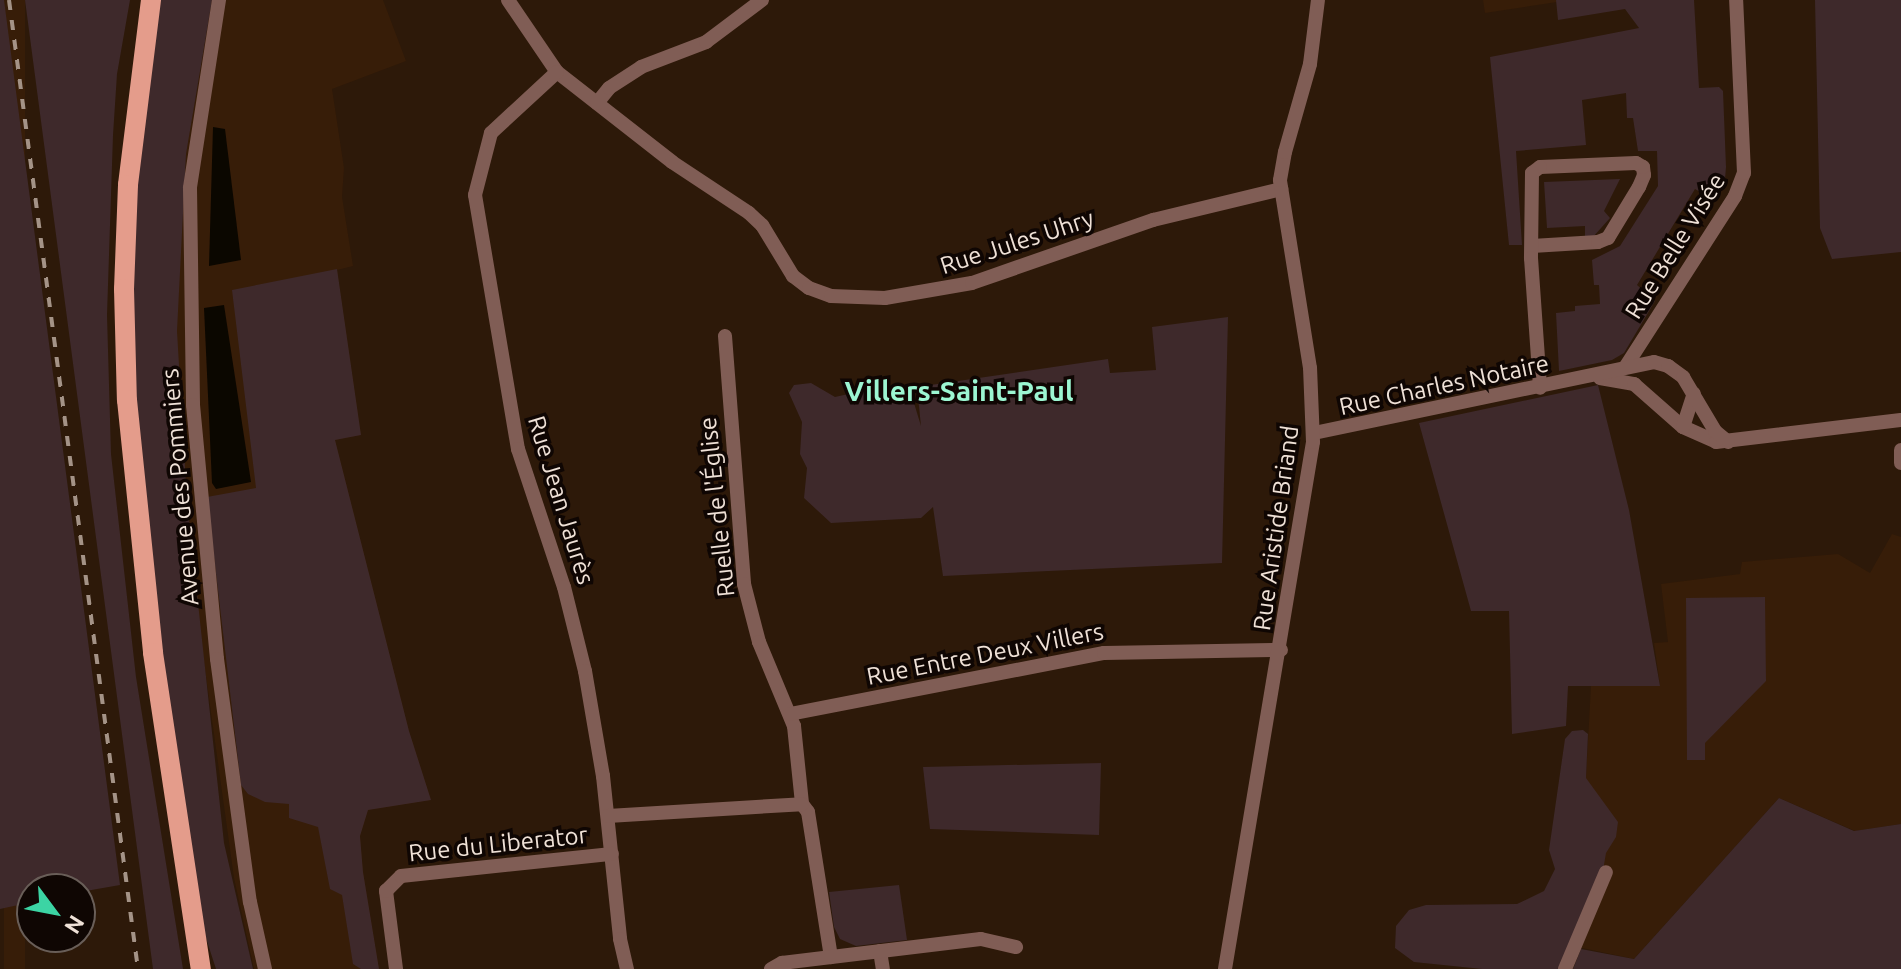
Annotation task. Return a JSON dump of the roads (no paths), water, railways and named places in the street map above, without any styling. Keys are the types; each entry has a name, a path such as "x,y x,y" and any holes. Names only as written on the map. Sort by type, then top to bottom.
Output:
{"main road":[{"path":"151,0 128,185 124,278 127,400 144,589 191,922 201,969"},
{"path":"191,922 194,969"}],"street":[{"name":"Avenue des Pommiers","path":"219,0 190,188 193,405 217,659 250,902 265,969"},
{"name":"Rue Jules Uhry","path":"508,0 557,72 672,162 756,219 787,270 800,283 842,298 885,298 985,280 1153,220 1281,189"},
{"path":"597,103 612,85 641,67 706,42 762,0"},
{"name":"Rue Aristide Briand","path":"1225,969 1281,650 1314,433 1310,368 1281,189 1282,161 1310,64 1318,0"},
{"name":"Rue Belle Visée","path":"1626,366 1735,196 1744,173 1736,0"},
{"name":"Rue Jean Jaurès","path":"557,72 491,133 475,195 518,449 570,608 589,696 627,969"},
{"path":"1532,246 1598,242 1608,238 1639,187 1643,167 1636,163 1535,170 1530,177 1532,246 1540,388"},
{"name":"Ruelle de l'Église","path":"725,336 744,584 759,642 790,714"},
{"name":"Rue Charles Notaire","path":"1314,433 1540,388 1645,362 1668,366 1683,377 1715,431 1728,442"},
{"name":"Rue Charles Notaire","path":"1584,378 1611,378 1634,384 1683,427 1709,441 1728,442 1901,420"},
{"path":"1683,427 1694,394"},
{"path":"1901,450 1901,463"},
{"name":"Rue Entre Deux Villers","path":"790,714 1104,653 1281,650"},
{"path":"790,714 797,737 802,804 808,812 831,957"},
{"path":"608,816 802,804"},
{"name":"Rue du Liberator","path":"396,969 386,898 391,883 416,873 612,854"},
{"path":"1565,969 1606,872"},
{"path":"771,969 782,963 981,939 1016,947"},
{"path":"880,951 883,969"}],"railway":[{"path":"9,0 138,969"}],"district":[{"name":"Villers-Saint-Paul","path":"959,391"}]}
